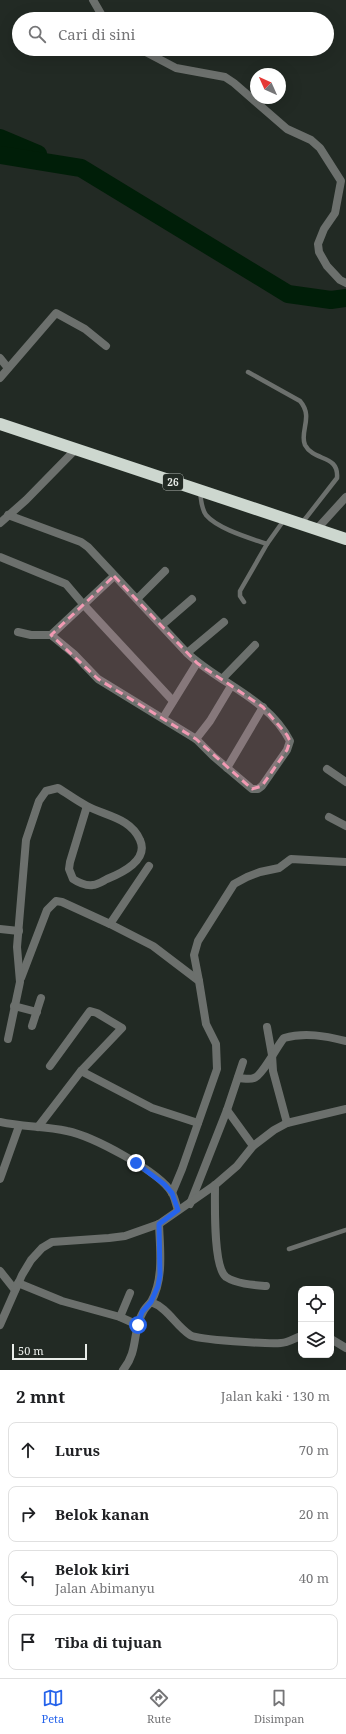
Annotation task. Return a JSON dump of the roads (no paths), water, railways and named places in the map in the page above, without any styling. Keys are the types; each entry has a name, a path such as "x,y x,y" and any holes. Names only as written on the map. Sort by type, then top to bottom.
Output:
{"highway":[{"name":"26","path":"0,424 346,539"}],"street":[{"path":"92,0 100,12"},
{"path":"153,56 176,68 225,77 246,92 287,129 311,140 320,148 341,181 335,213 324,229 318,244 319,252 327,266 340,280 346,283"},
{"path":"0,378 56,313 85,329 106,346"},
{"path":"0,358 8,368"},
{"path":"0,523 26,500 76,450"},
{"path":"316,530 346,497"},
{"path":"8,516 81,542 88,547 197,663 263,707 287,735 290,741 287,750 258,789 252,789 196,739 98,680 74,654 51,635"},
{"path":"0,557 66,584 173,701"},
{"path":"136,599 165,571"},
{"path":"18,632 32,636 51,635 114,576"},
{"path":"162,625 192,599"},
{"path":"187,653 224,622"},
{"path":"222,679 255,645"},
{"path":"163,718 197,663"},
{"path":"196,739 210,721 231,686"},
{"path":"227,768 263,707"},
{"path":"327,769 346,782"},
{"path":"20,982 17,947 26,840 39,801 46,791 58,788 87,806 124,821 134,830 140,840 142,849 138,860 123,873 94,885 81,884 73,879 69,869 70,862 87,806"},
{"path":"329,817 346,826"},
{"path":"172,1193 182,1169 217,1068 216,1044 206,1024 194,955 198,941 234,884 247,877 260,872 280,868 291,859 346,862"},
{"path":"110,924 149,866"},
{"path":"8,1039 20,982 47,910 56,901 62,902 110,924 153,946 198,981"},
{"path":"0,928 19,931"},
{"path":"32,1026 41,998"},
{"path":"14,1006 37,1012"},
{"path":"38,1127 80,1071 122,1028 96,1012 90,1012 50,1066"},
{"path":"266,1027 272,1055 273,1071 287,1123"},
{"path":"238,1078 255,1078 260,1074 284,1038 296,1034 330,1037 346,1042"},
{"path":"190,1204 227,1110 243,1062"},
{"path":"80,1071 152,1108 198,1123"},
{"path":"0,1325 16,1286 31,1260 42,1248 52,1242 114,1238 138,1232 159,1224 178,1210 190,1204 215,1185 238,1166 253,1146 274,1130 287,1123 346,1109"},
{"path":"227,1110 253,1146"},
{"path":"0,1122 19,1126 68,1131 103,1145 146,1170 164,1184 172,1193 178,1210"},
{"path":"0,1179 19,1126"},
{"path":"215,1185 217,1256 220,1269 226,1277 236,1281 252,1285 266,1286"},
{"path":"123,1370 130,1362 142,1312 151,1302 158,1286 160,1275 159,1224"},
{"path":"0,1271 16,1286 62,1301 120,1317 138,1325"},
{"path":"120,1317 130,1294"},
{"path":"151,1302 160,1305 180,1327 192,1336 259,1343 283,1343 298,1337"},
{"path":"334,1341 346,1348"}],"lane":[{"path":"248,372 300,401 305,407 306,414 304,444 308,450 335,465 338,472 337,478 301,525"},
{"path":"200,491 201,505 205,514 214,522 244,536 267,544"},
{"path":"244,602 240,596 240,591 267,544 285,519"},
{"path":"289,1249 346,1230"}],"waterway":[{"path":"0,138 38,154"},
{"path":"0,155 81,168 288,294 331,300 346,298"}]}
